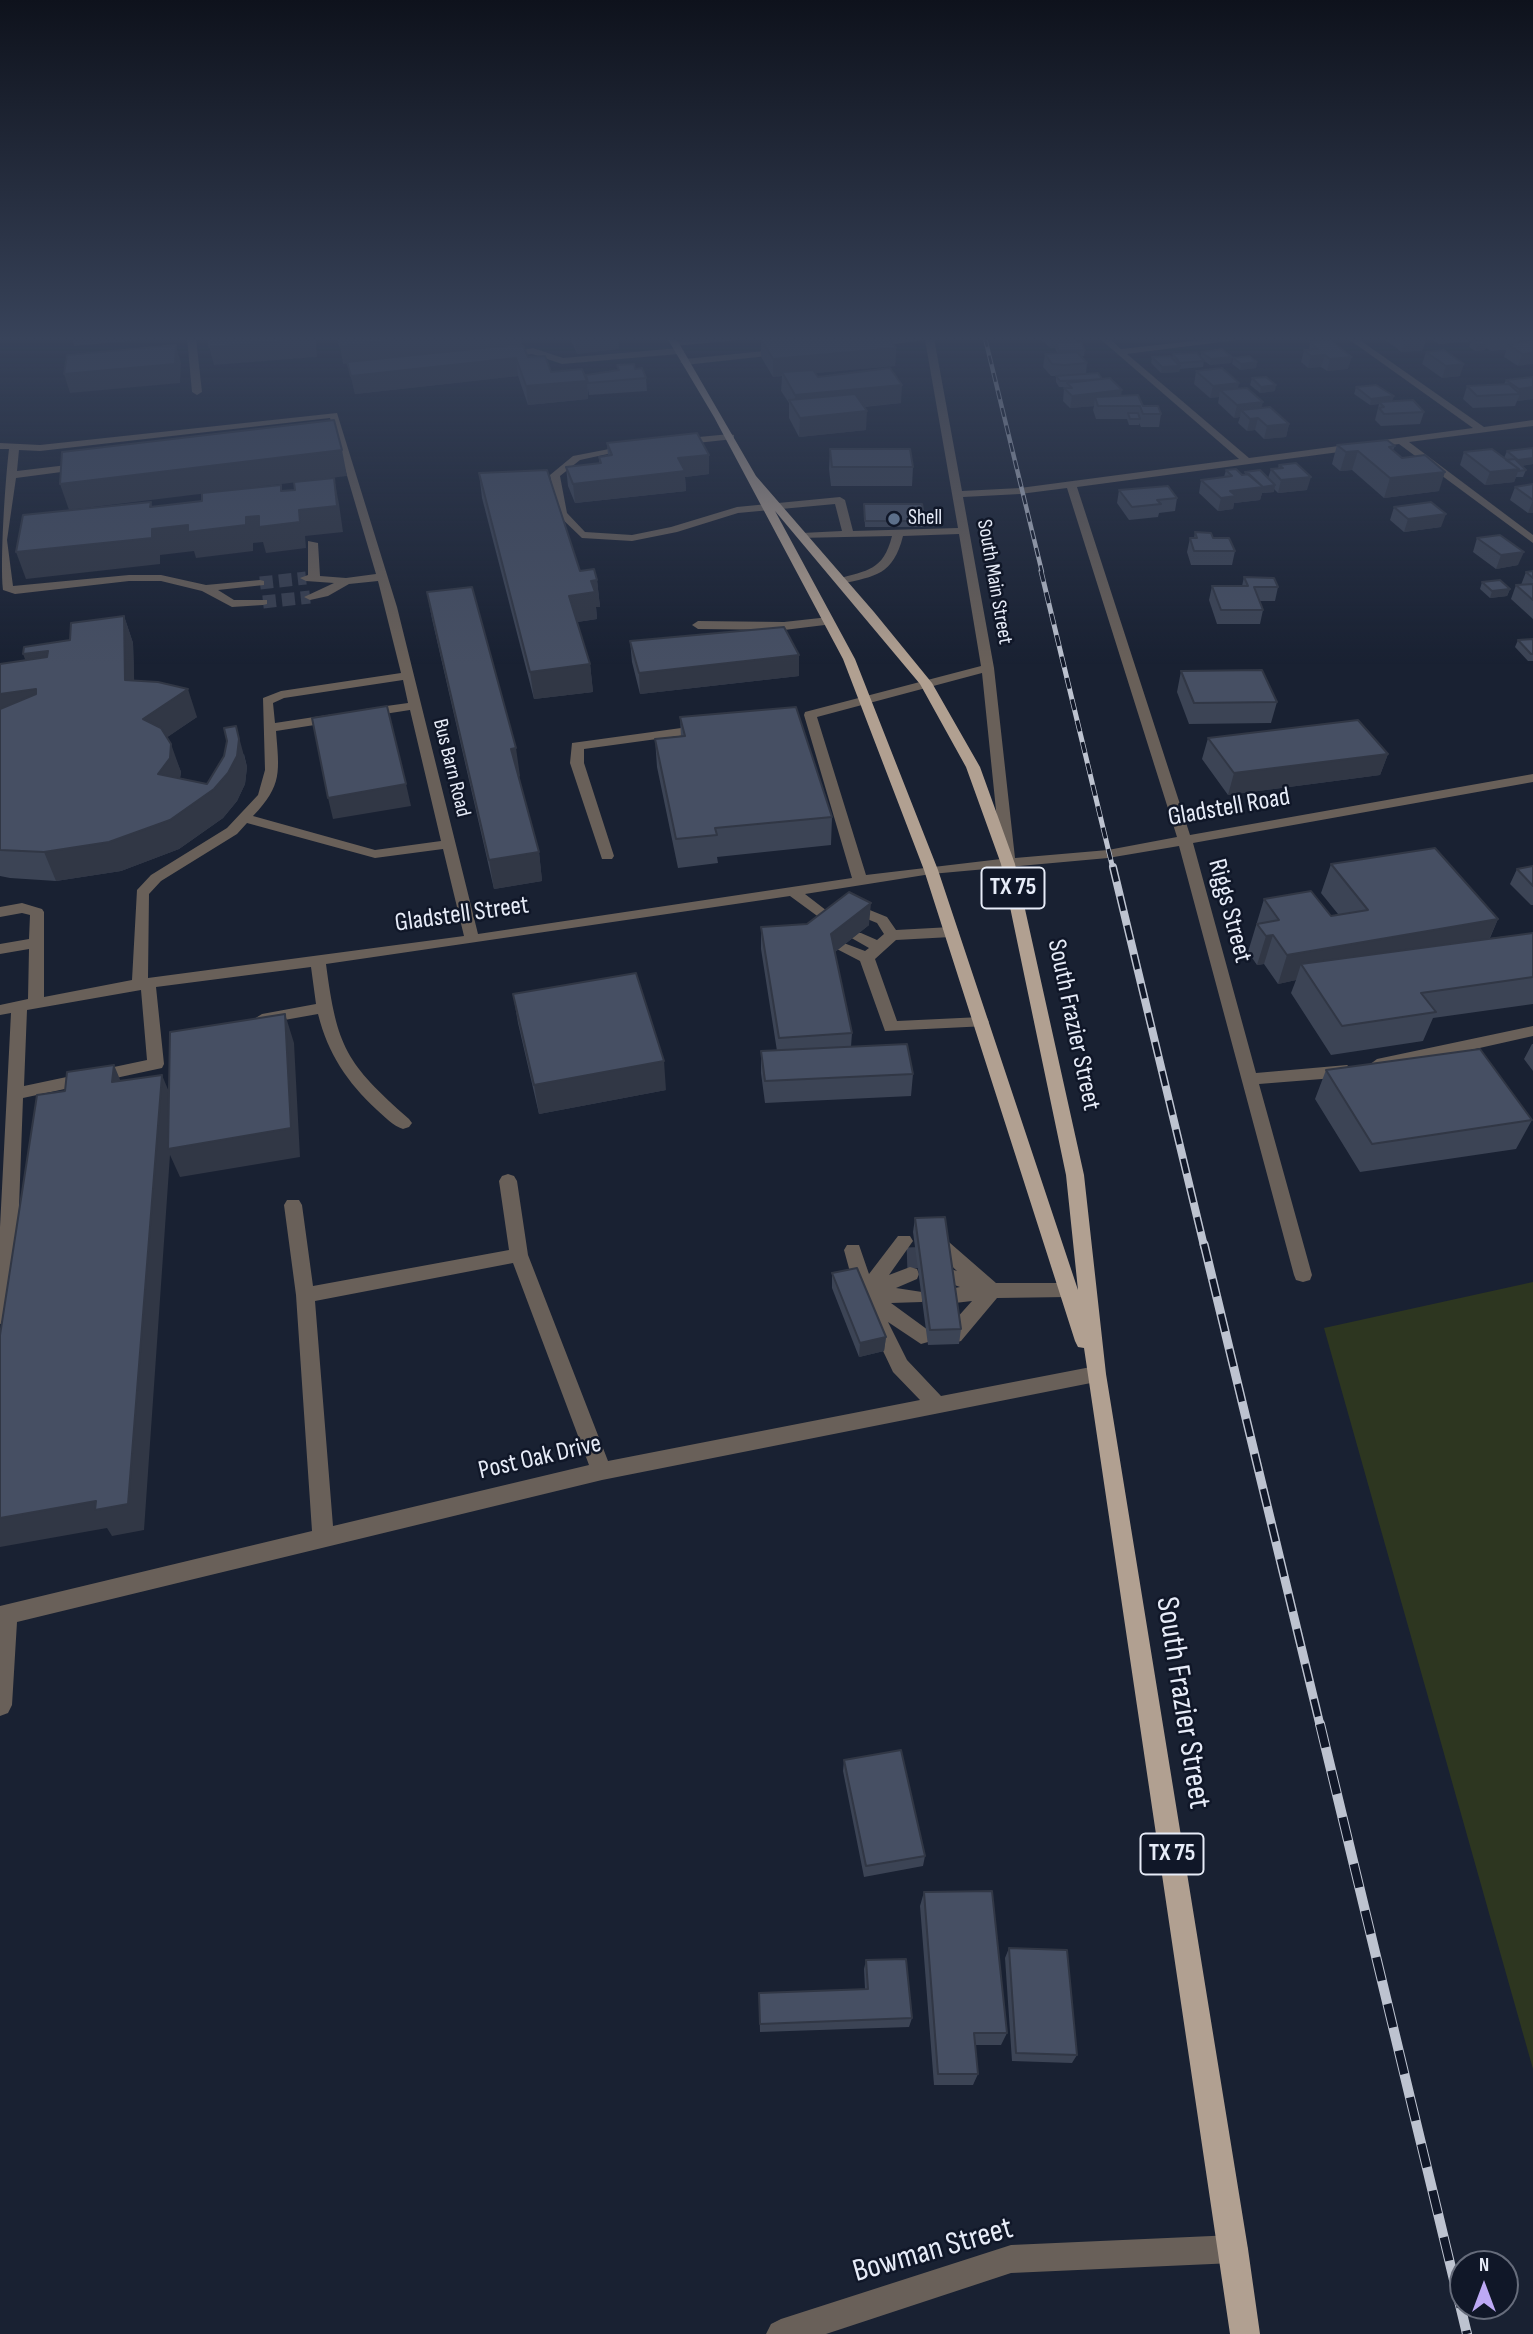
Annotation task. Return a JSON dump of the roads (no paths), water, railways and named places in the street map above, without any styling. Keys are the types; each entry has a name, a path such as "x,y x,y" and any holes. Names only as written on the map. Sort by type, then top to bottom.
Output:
{"main road":[{"name":"South Frazier Street","path":"735,447 751,477 774,507 841,580 926,683 973,767 1008,864 1075,1175 1096,1374 1234,2249 1245,2334"},
{"name":"South Frazier Street","path":"774,507 849,659 931,870 1096,1374"}],"street":[{"path":"15,447 4,528 7,588 15,591 129,578 161,578 206,588 260,583"},
{"path":"27,447 50,447"},
{"name":"Bus Barn Road","path":"344,447 391,607 471,940"},
{"path":"636,447 577,458 555,475 562,514 582,535 632,538 673,530 737,510 840,500 848,535"},
{"name":"South Main Street","path":"949,447 988,668 1008,864"},
{"path":"1231,447 1246,460"},
{"path":"957,494 1020,491 1347,447"},
{"path":"1409,447 1533,540"},
{"path":"11,475 93,465"},
{"path":"341,485 355,484"},
{"name":"Riggs Street","path":"1071,484 1185,841 1303,1275"},
{"path":"4,528 17,526"},
{"path":"802,536 963,531"},
{"path":"841,580 880,570 892,559 898,533"},
{"path":"312,544 310,578 346,581 382,577"},
{"path":"310,597 324,594 346,581"},
{"path":"206,588 232,604 263,602"},
{"path":"698,625 784,626 829,621"},
{"name":"South Main Street","path":"860,880 804,716 867,704 926,683 988,668"},
{"path":"16,1094 156,1064 144,984 142,893 156,878 219,842 247,819 265,796 271,779 266,705 272,698 407,676"},
{"path":"268,728 414,706"},
{"path":"607,856 577,763 577,746 714,727"},
{"name":"Gladstell Road","path":"931,870 1108,854 1533,778"},
{"path":"247,819 375,854 448,844"},
{"name":"Gladstell Street","path":"0,1010 144,984 471,940 931,870"},
{"path":"791,890 824,922 841,904 863,910 882,920 892,935"},
{"path":"0,912 22,908 37,912 37,943 6,1180 4,1337"},
{"path":"867,958 892,935 951,932"},
{"path":"856,936 879,947"},
{"path":"0,949 37,943"},
{"path":"841,947 867,958 891,1027 981,1022"},
{"path":"318,960 331,1037 344,1066 403,1123"},
{"path":"248,1022 324,1008"},
{"path":"1249,1079 1351,1071 1533,1031"},
{"path":"508,1181 519,1255 602,1471"},
{"path":"293,1205 305,1295 323,1537"},
{"path":"853,1250 865,1294 900,1366 937,1405"},
{"path":"305,1295 519,1255"},
{"path":"992,1291 939,1257 992,1291"},
{"path":"865,1294 907,1258 865,1294"},
{"path":"946,1296 992,1291 1069,1290"},
{"path":"952,1326 992,1291"},
{"path":"865,1294 915,1297"},
{"path":"865,1294 920,1327"},
{"name":"Post Oak Drive","path":"3,1615 602,1471 1096,1374"},
{"path":"0,1705 3,1615"},
{"name":"Bowman Street","path":"781,2334 1011,2259 1234,2249"}],"tunnel":[{"path":"260,583 306,578"},
{"path":"263,602 310,597"},
{"path":"907,1258 938,1257"}],"railway":[{"path":"1012,447 1042,572"},
{"path":"1041,571 1113,869"},
{"path":"1113,867 1204,1246"},
{"path":"1204,1244 1320,1725"},
{"path":"1320,1724 1467,2334"}],"place":[{"name":"Shell","path":"894,519"}]}
